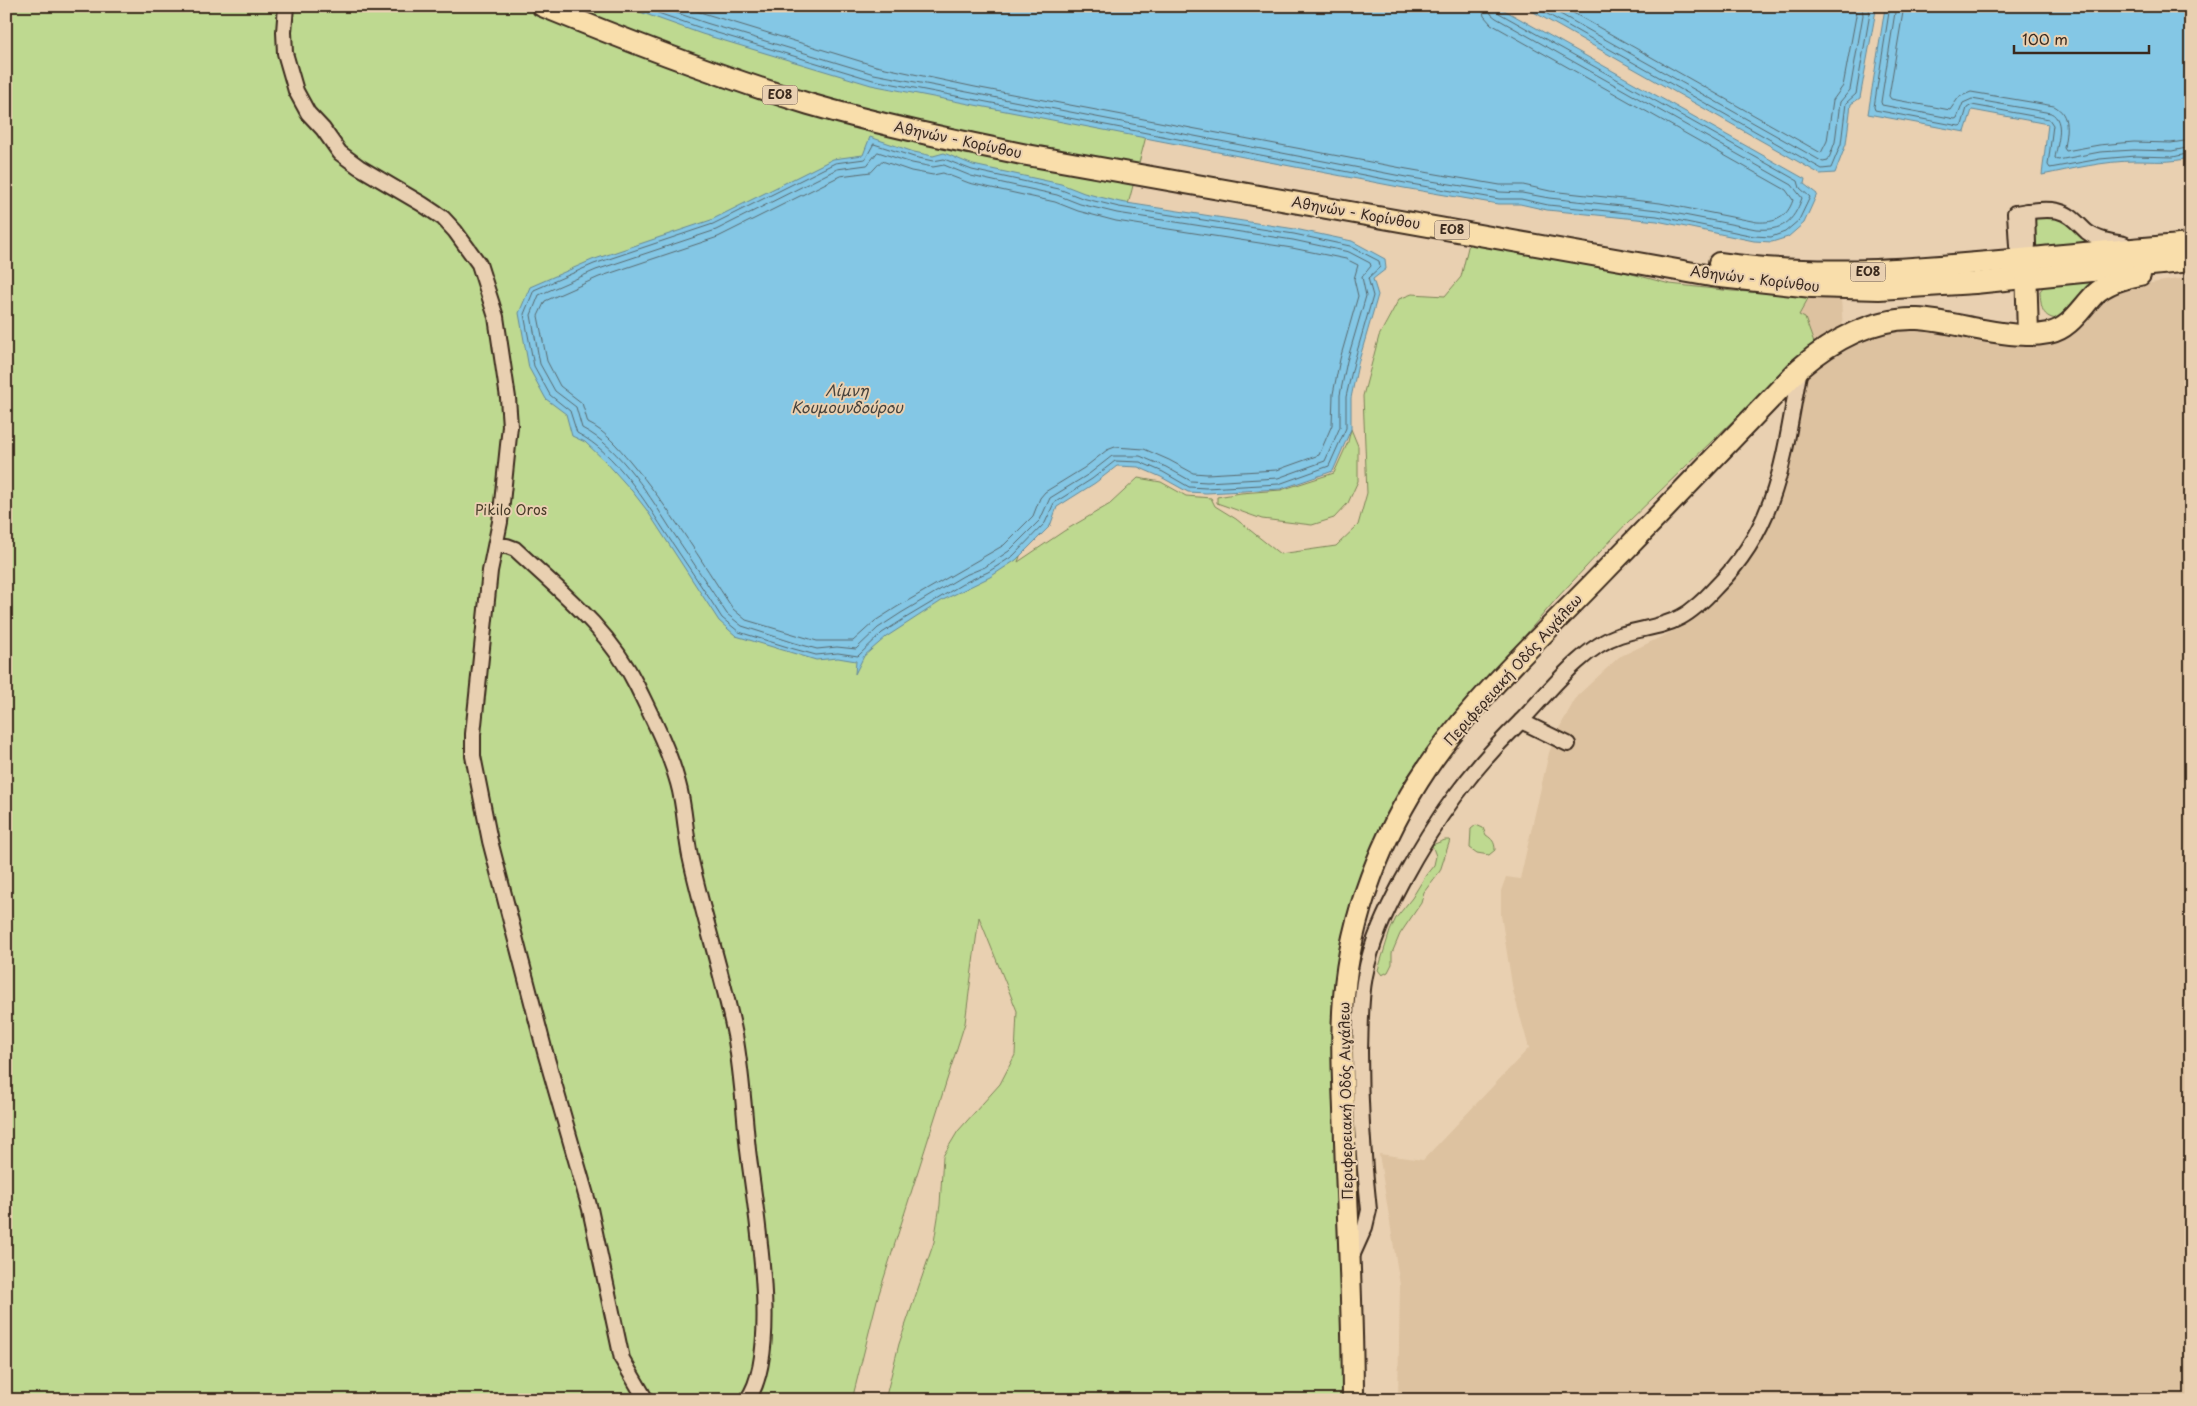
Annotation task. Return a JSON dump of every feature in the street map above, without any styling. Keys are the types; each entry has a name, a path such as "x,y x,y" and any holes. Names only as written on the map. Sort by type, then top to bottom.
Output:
{"highway":[{"name":"Αθηνών - Κορίνθου","path":"542,6 668,56 811,104 940,137 1027,155 1702,274 1760,282 1812,287 1879,288 1975,284 2026,268"},
{"name":"Αθηνών - Κορίνθου","path":"576,6 654,38 763,76 824,95 949,126 1700,261 1794,269 1871,272 1982,264 2026,268 2162,256 2191,261"},
{"name":"Αθηνών - Κορίνθου","path":"2162,256 2191,244"},
{"name":"Περιφερειακή Οδός Αιγάλεω","path":"1353,1400 1350,1259 1342,1063 1344,995 1354,936 1372,875 1398,816 1428,767 1447,741 1501,680 1800,368 1839,340 1867,328 1901,320 1928,320 1995,332 2028,335 2057,331 2074,318 2096,293 2110,284 2149,273 2162,256"},
{"path":"2026,268 2028,335"}],"street":[{"path":"286,6 285,53 296,91 308,113 340,152 359,167 443,218 466,244 479,264 496,317 508,398 510,426 496,546 490,571 473,734 473,756 490,841 545,1052 552,1070 590,1209 622,1359 646,1400"},
{"path":"2026,268 2017,246 2021,212 2059,211 2072,218 2088,233 2098,238 2162,256"},
{"path":"1350,1259 1365,1227 1369,1210 1360,1076 1360,1015 1364,976 1373,942 1398,888 1444,810 1468,777 1577,663 1600,644 1620,635 1651,629 1684,615 1732,572 1759,529 1776,488 1800,368"},
{"path":"496,546 507,546 515,549 592,621 612,644 636,684 667,751 678,782 684,808 690,854 735,1036 765,1313 762,1360 754,1391 747,1400"},
{"path":"1521,721 1568,744"}],"shaded area":[{"path":"2191,277 2191,1400 1398,1400 1400,1285 1379,1154 1423,1160 1529,1048 1513,991 1501,915 1501,891 1506,877 1520,879 1549,753 1557,732 1577,696 1619,657 1684,626 1721,593 1751,554 1764,530 1791,464 1793,425 1807,378 1816,362 1830,351 1884,331 1916,327 2026,343 2112,289"},
{"path":"1810,295 1841,298 1843,329 1815,346 1799,315"}],"green space":[{"name":"Pikilo Oros","path":"6,6 1039,6 1172,38 1078,394 1018,562 1064,531 1110,504 1138,478 1161,482 1186,496 1211,498 1215,506 1236,519 1280,554 1336,546 1358,525 1367,493 1363,396 1379,336 1399,299 1412,294 1445,296 1461,277 1469,243 1594,264 1670,284 1732,291 1810,295 1799,315 1805,318 1815,346 1798,358 1627,523 1557,598 1498,667 1454,713 1407,777 1377,837 1358,889 1340,951 1334,1022 1345,1400 885,1400 899,1344 934,1242 940,1205 943,1156 958,1131 1000,1084 1015,1055 1017,1011 979,917 965,1023 877,1300 852,1400 6,1400"},
{"path":"2034,215 2058,215 2097,243 2038,249 2034,245 2032,223"},
{"path":"2100,280 2060,319 2049,317 2043,311 2040,291 2044,286"},
{"path":"1351,429 1358,446 1358,481 1348,503 1334,518 1312,525 1262,519 1217,503 1217,497 1281,490 1334,473 1348,442"},
{"path":"1476,825 1483,828 1486,835 1494,843 1495,850 1489,855 1477,853 1470,848 1471,829"},
{"path":"1450,840 1440,871 1424,892 1421,903 1400,934 1392,953 1392,964 1388,972 1382,975 1378,970 1396,918 1434,865 1436,856 1432,845"}],"water":[{"path":"623,6 1497,6 1805,179 1804,184 1817,194 1804,223 1788,237 1772,242 1754,241 1657,221 1547,210 1520,204 1498,204 1404,188 871,85 702,34"},
{"path":"1523,6 1871,6 1876,10 1860,98 1851,104 1846,144 1835,173 1820,174"},
{"path":"1890,6 2191,6 2191,154 2189,158 2168,161 2112,162 2042,175 2048,124 1972,110 1965,132 1868,114 1885,8 1889,9"},
{"name":"Λίμνη Κουμουνδούρου","path":"870,137 914,152 933,156 944,153 973,165 1061,184 1084,193 1120,202 1295,229 1352,241 1385,259 1386,269 1373,279 1378,295 1358,364 1351,398 1351,429 1333,471 1281,489 1206,493 1188,492 1138,467 1117,466 1095,483 1057,507 1050,526 1016,560 990,577 943,600 886,637 864,656 855,674 856,661 838,658 816,660 736,636 719,621 646,509 632,491 585,442 572,436 566,414 546,399 529,368 519,313 530,287 592,260 711,220 833,159 863,155"}]}
